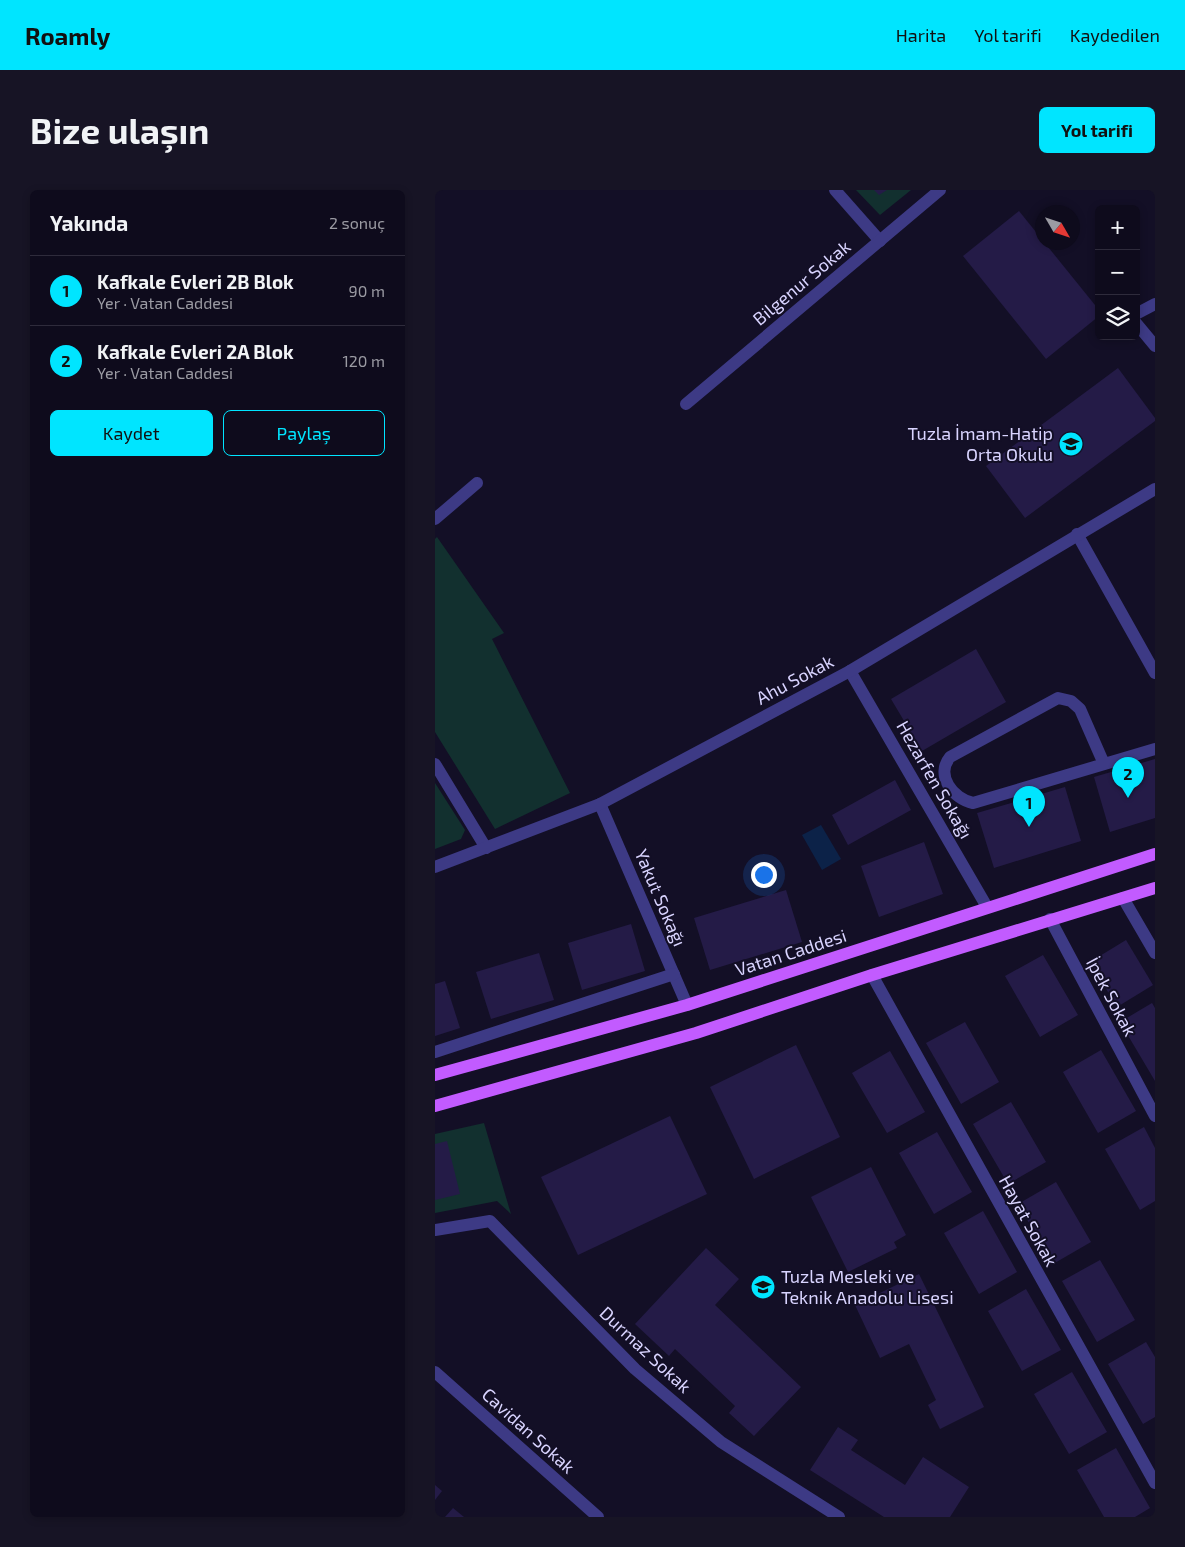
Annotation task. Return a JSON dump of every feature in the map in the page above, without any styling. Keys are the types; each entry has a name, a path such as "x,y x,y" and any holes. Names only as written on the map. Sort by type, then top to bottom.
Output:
{"main road":[{"name":"Vatan Caddesi","path":"435,1075 687,1005 987,906 1155,854"},
{"path":"435,1106 696,1033 872,975 1155,888"}],"street":[{"path":"835,190 880,241"},
{"name":"Bilgenur Sokak","path":"686,404 940,190"},
{"path":"1140,312 1155,304"},
{"path":"1140,328 1155,346"},
{"path":"435,519 477,483"},
{"name":"Ahu Sokak","path":"435,867 600,804 850,671 1155,489"},
{"path":"1077,534 1155,673"},
{"name":"Hezarfen Sokağı","path":"850,671 987,906"},
{"path":"1104,764 1080,709 1071,701 1058,698 950,757 944,765 943,772 955,794 961,800 973,803 1155,749"},
{"path":"435,764 486,848"},
{"name":"Yakut Sokağı","path":"600,804 687,1005"},
{"path":"1123,898 1155,953"},
{"name":"İpek Sokak","path":"1050,920 1155,1116"},
{"path":"435,1052 674,974"},
{"name":"Hayat Sokak","path":"872,975 1155,1483"},
{"name":"Durmaz Sokak","path":"435,1230 490,1221 635,1368 721,1442 839,1517"},
{"name":"Cavidan Sokak","path":"435,1372 598,1517"}],"green space":[{"path":"856,190 911,190 880,215"},
{"path":"437,537 504,633 492,639 570,793 495,829 435,732 435,539"},
{"path":"435,783 465,830 461,839 435,849"},
{"path":"484,1123 511,1214 497,1201 435,1213 435,1134"}],"water":[{"path":"821,825 841,859 822,870 802,835"}],"building":[{"path":"874,190 887,190 879,195"},
{"path":"1019,211 1035,231 1035,250 1051,250 1095,305 1095,319 1046,359 963,256"},
{"name":"Tuzla İmam-Hatip Orta Okulu","path":"1118,368 1155,418 1155,421 1025,518 986,466"},
{"path":"976,649 1006,702 922,751 891,699"},
{"path":"1155,759 1155,818 1110,832 1094,777"},
{"path":"895,780 911,810 848,845 832,815"},
{"path":"1065,787 1081,841 994,868 977,813"},
{"path":"924,842 943,894 879,917 861,866"},
{"path":"786,890 802,942 710,970 694,918"},
{"path":"631,924 645,971 582,990 568,943"},
{"path":"1126,940 1153,985 1117,1007 1090,962"},
{"path":"539,953 554,1000 491,1019 476,972"},
{"path":"1043,955 1078,1015 1040,1037 1005,976"},
{"path":"445,981 460,1028 435,1036 435,984"},
{"path":"1152,1003 1155,1008 1155,1081 1120,1022"},
{"path":"965,1022 999,1082 961,1104 926,1043"},
{"path":"796,1045 840,1137 754,1179 710,1087"},
{"path":"1101,1050 1136,1111 1098,1133 1063,1072"},
{"path":"890,1051 925,1112 887,1133 852,1073"},
{"path":"1011,1102 1046,1162 1008,1184 973,1124"},
{"path":"670,1116 707,1194 578,1255 541,1177"},
{"path":"1144,1127 1155,1148 1155,1201 1140,1210 1105,1149"},
{"path":"937,1132 972,1192 934,1214 899,1153"},
{"path":"447,1141 460,1194 435,1200 435,1144"},
{"path":"871,1167 906,1235 894,1242 897,1248 848,1272 811,1197"},
{"path":"1056,1182 1091,1242 1053,1264 1018,1204"},
{"path":"983,1211 1017,1272 979,1294 944,1233"},
{"path":"706,1248 739,1279 715,1305 801,1387 754,1436 729,1413 735,1406 675,1349 669,1356 635,1324"},
{"path":"1100,1260 1135,1320 1097,1342 1062,1281"},
{"path":"919,1274 984,1407 940,1429 928,1405 936,1400 909,1344 880,1358 855,1305"},
{"path":"1026,1289 1061,1350 1022,1371 988,1311"},
{"path":"1146,1342 1155,1357 1155,1417 1143,1424 1108,1364"},
{"path":"1072,1372 1107,1432 1069,1454 1034,1394"},
{"path":"838,1427 858,1440 851,1450 905,1485 923,1457 969,1487 950,1517 884,1517 810,1470"},
{"path":"1116,1448 1150,1508 1135,1517 1104,1517 1077,1470"},
{"path":"435,1485 442,1491 435,1500"},
{"path":"453,1508 464,1517 445,1517"}],"place":[{"name":"Tuzla İmam-Hatip Orta Okulu","path":"1071,444"},
{"name":"Kafkale Evleri 2A Blok","path":"1128,798"},
{"name":"Kafkale Evleri 2B Blok","path":"1029,827"},
{"name":"Tuzla Mesleki ve Teknik Anadolu Lisesi","path":"763,1287"}]}
